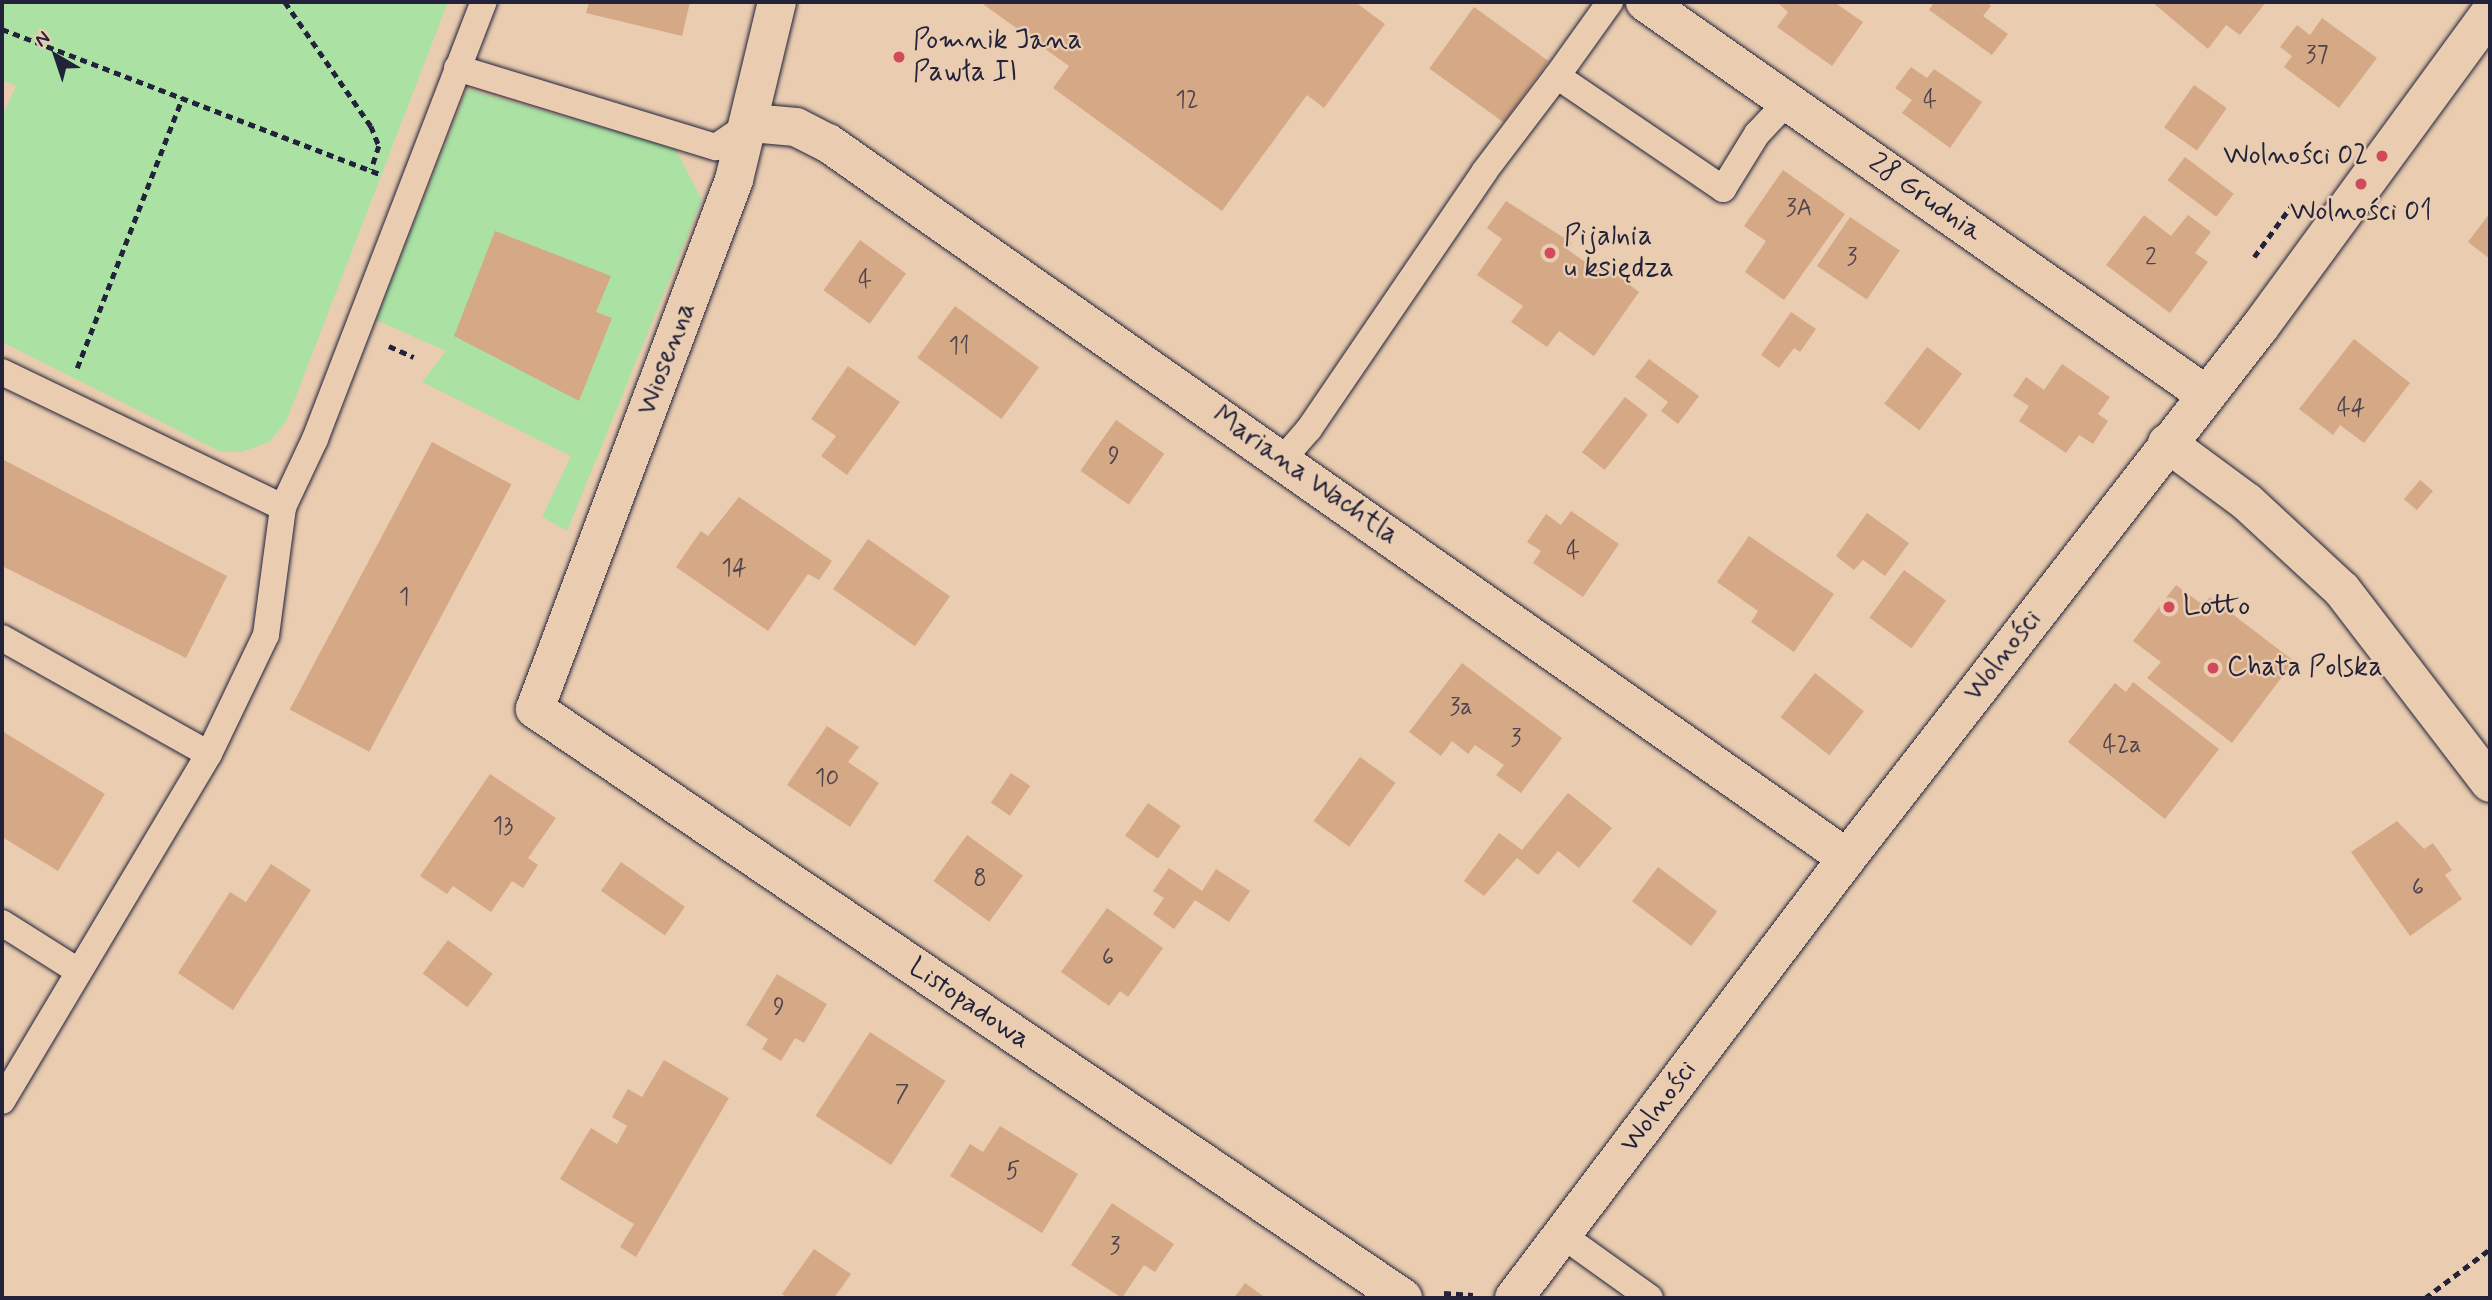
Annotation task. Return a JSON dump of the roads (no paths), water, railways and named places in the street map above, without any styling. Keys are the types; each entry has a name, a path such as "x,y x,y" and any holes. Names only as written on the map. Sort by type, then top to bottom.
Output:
{"street":[{"name":"Wiosenna","path":"536,709 734,180 751,124 777,2"},
{"name":"28 Grudnia","path":"1645,2 2205,394"},
{"name":"Wolności","path":"1514,1298 1847,858 2259,327 2490,13"},
{"name":"Mariana Wachtla","path":"751,124 796,127 828,143 1847,858"},
{"path":"2167,443 2247,502 2342,590 2490,783"},
{"name":"Listopadowa","path":"536,709 1403,1298"}],"lane":[{"path":"2,1101 209,754 266,635 283,507 314,439 485,2"},
{"path":"1282,460 1309,429 1484,172 1610,2"},
{"path":"457,68 716,147 751,124"},
{"path":"1557,76 1723,189 1757,134 1787,102"},
{"path":"2,372 283,507"},
{"path":"2,638 209,754"},
{"path":"2,923 78,971"},
{"path":"1562,1235 1650,1298"}],"place":[{"name":"Pomnik Jana Pawła II","path":"899,57"},
{"name":"Wolności 02","path":"2382,156"},
{"name":"Wolności 01","path":"2361,184"},
{"name":"Pijalnia u księdza","path":"1550,253"},
{"name":"Lotto","path":"2169,607"},
{"name":"Chata Polska","path":"2213,668"}]}
